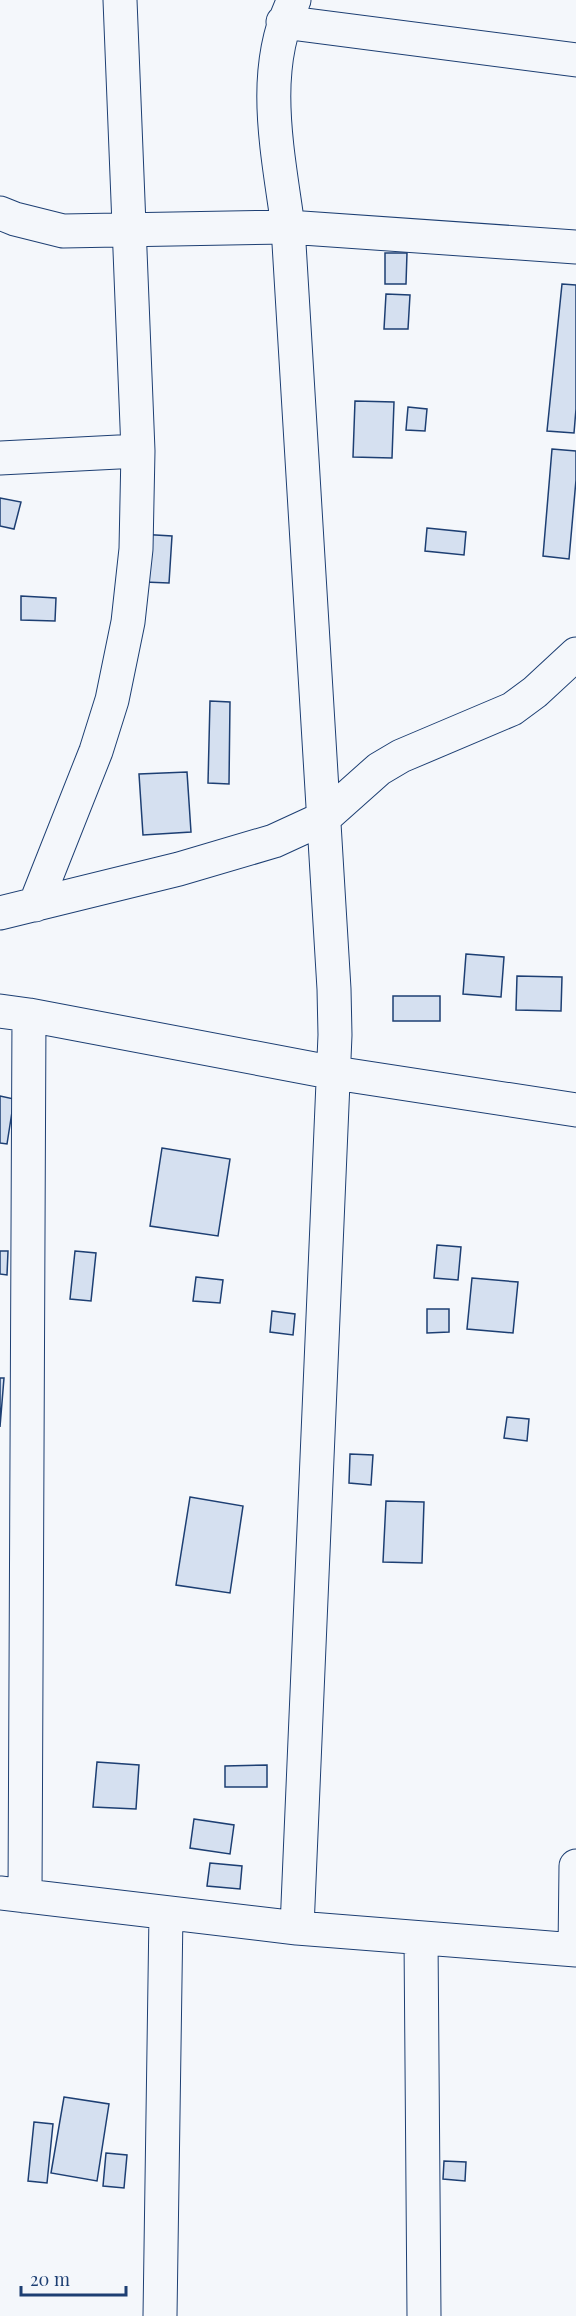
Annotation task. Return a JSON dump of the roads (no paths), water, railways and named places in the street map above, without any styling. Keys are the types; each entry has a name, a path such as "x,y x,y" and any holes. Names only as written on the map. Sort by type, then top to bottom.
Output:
{"street":[{"path":"35,904 96,751 112,700 128,622 136,549 138,451 120,0"},
{"path":"297,1928 335,1073 334,989 288,227 273,108 276,59 288,11 576,60"},
{"path":"0,213 63,231 288,227 576,246"},
{"path":"0,458 138,451"},
{"path":"0,913 179,869 274,841 324,818 379,769 401,756 512,709 535,692 576,654"},
{"path":"576,1110 335,1073 14,1013 12,1894 297,1928 575,1950 576,1866"},
{"path":"160,2316 166,1913"},
{"path":"421,1938 424,2316"}]}
